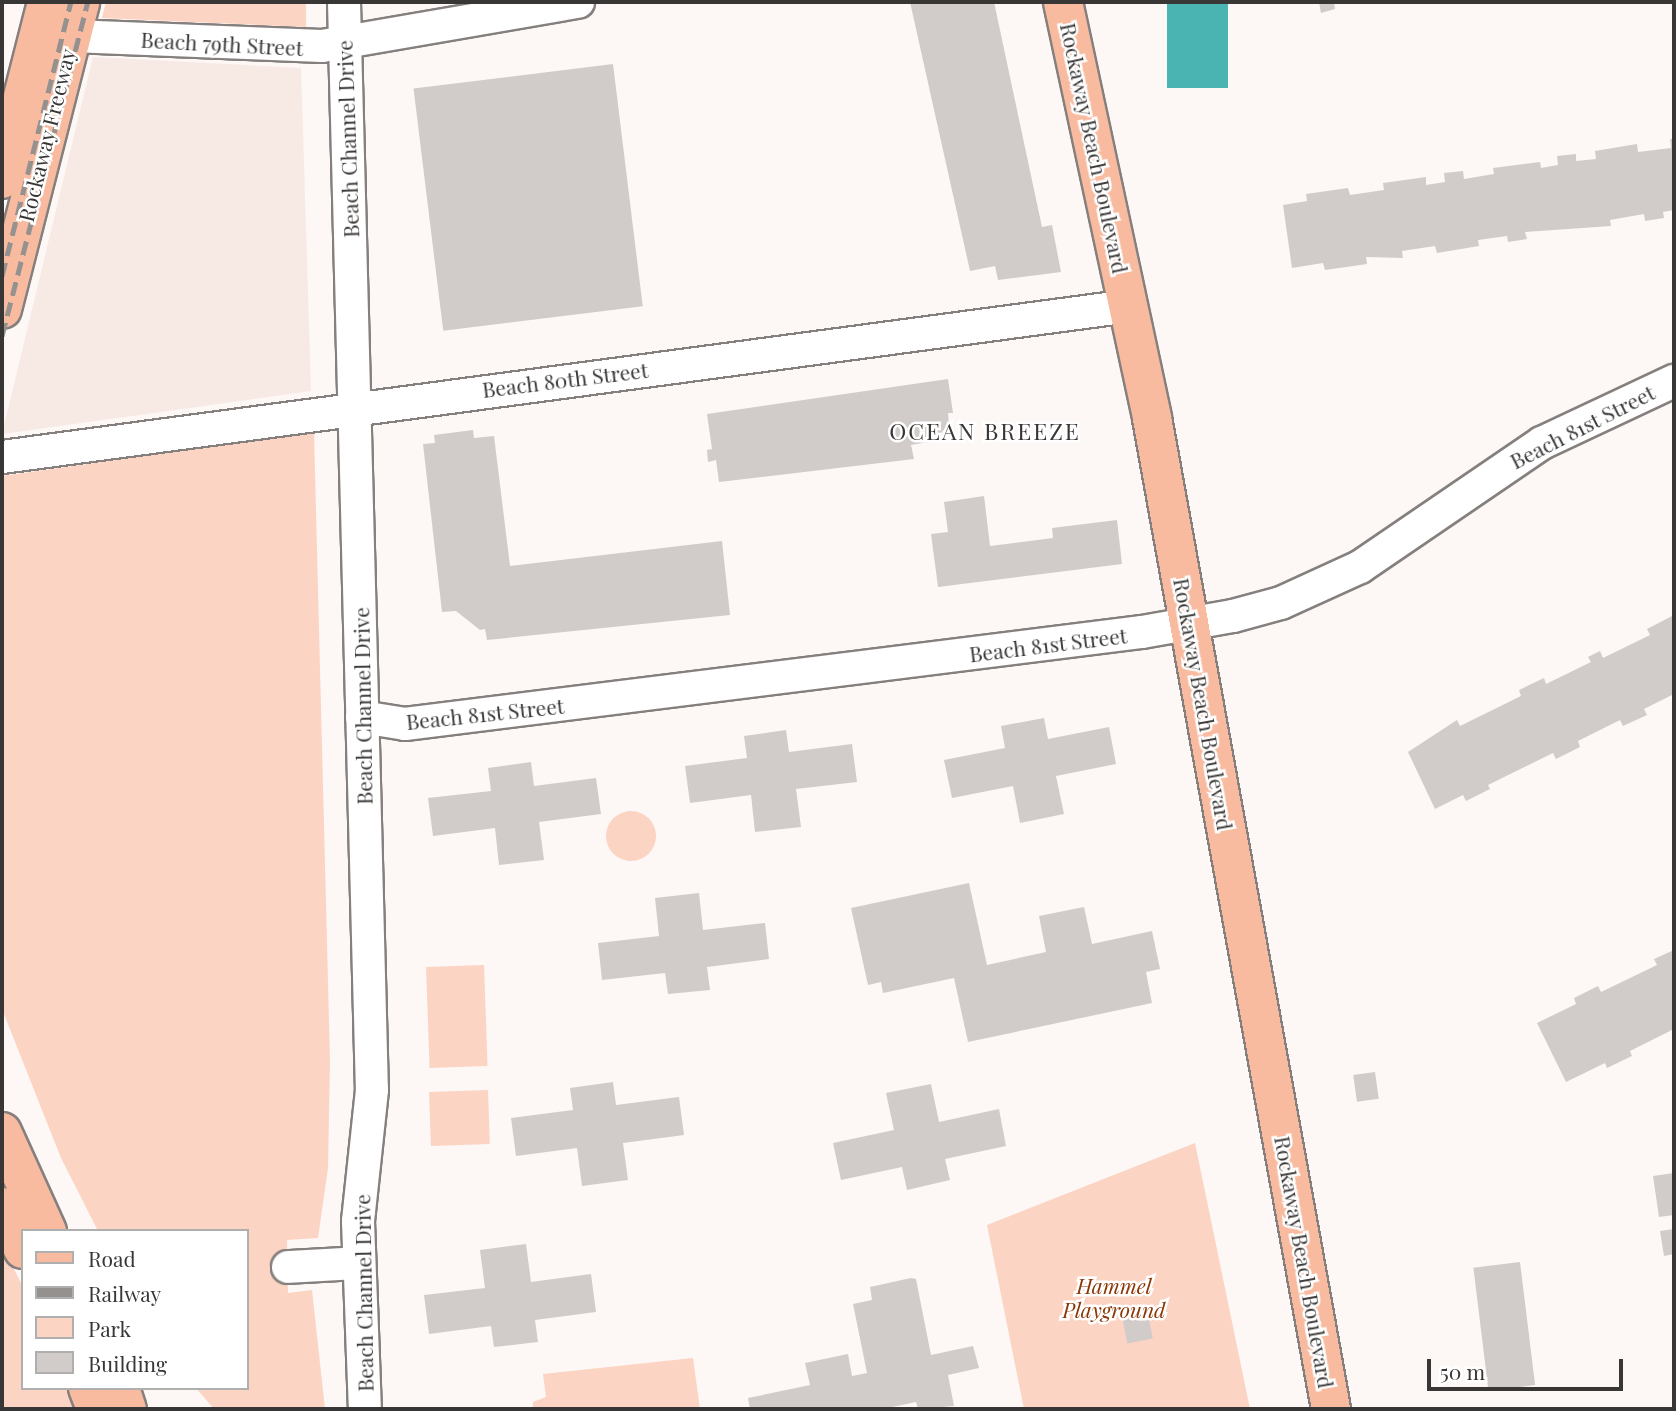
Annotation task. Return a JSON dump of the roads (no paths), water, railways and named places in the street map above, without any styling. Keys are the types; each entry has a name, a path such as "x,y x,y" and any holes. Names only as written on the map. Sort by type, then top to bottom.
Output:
{"main road":[{"name":"Rockaway Freeway","path":"2,179 47,2"},
{"name":"Rockaway Beach Boulevard","path":"1063,2 1129,306 1190,624 1331,1409"},
{"name":"Rockaway Freeway","path":"2,309 76,19"},
{"path":"2,1132 46,1229"},
{"path":"2,1207 21,1245"},
{"path":"89,1390 96,1409"},
{"path":"121,1390 127,1409"}],"street":[{"name":"Beach Channel Drive","path":"344,2 372,1090 359,1211 365,1409"},
{"name":"Beach 79th Street","path":"76,19 289,47 344,43 578,2"},
{"name":"Beach 80th Street","path":"2,457 355,407 1129,306"},
{"name":"Beach 81st Street","path":"362,717 405,724 1190,624 1281,603 1360,567 1542,443 1674,381"},
{"path":"288,1267 359,1263"}],"water":[{"path":"1167,2 1228,2 1228,88 1167,88"}],"railway":[{"path":"2,276 71,2"},
{"path":"2,336 88,2"}],"district":[{"name":"OCEAN BREEZE","path":"985,431"}],"park label":[{"name":"Hammel Playground","path":"1114,1297"}]}
